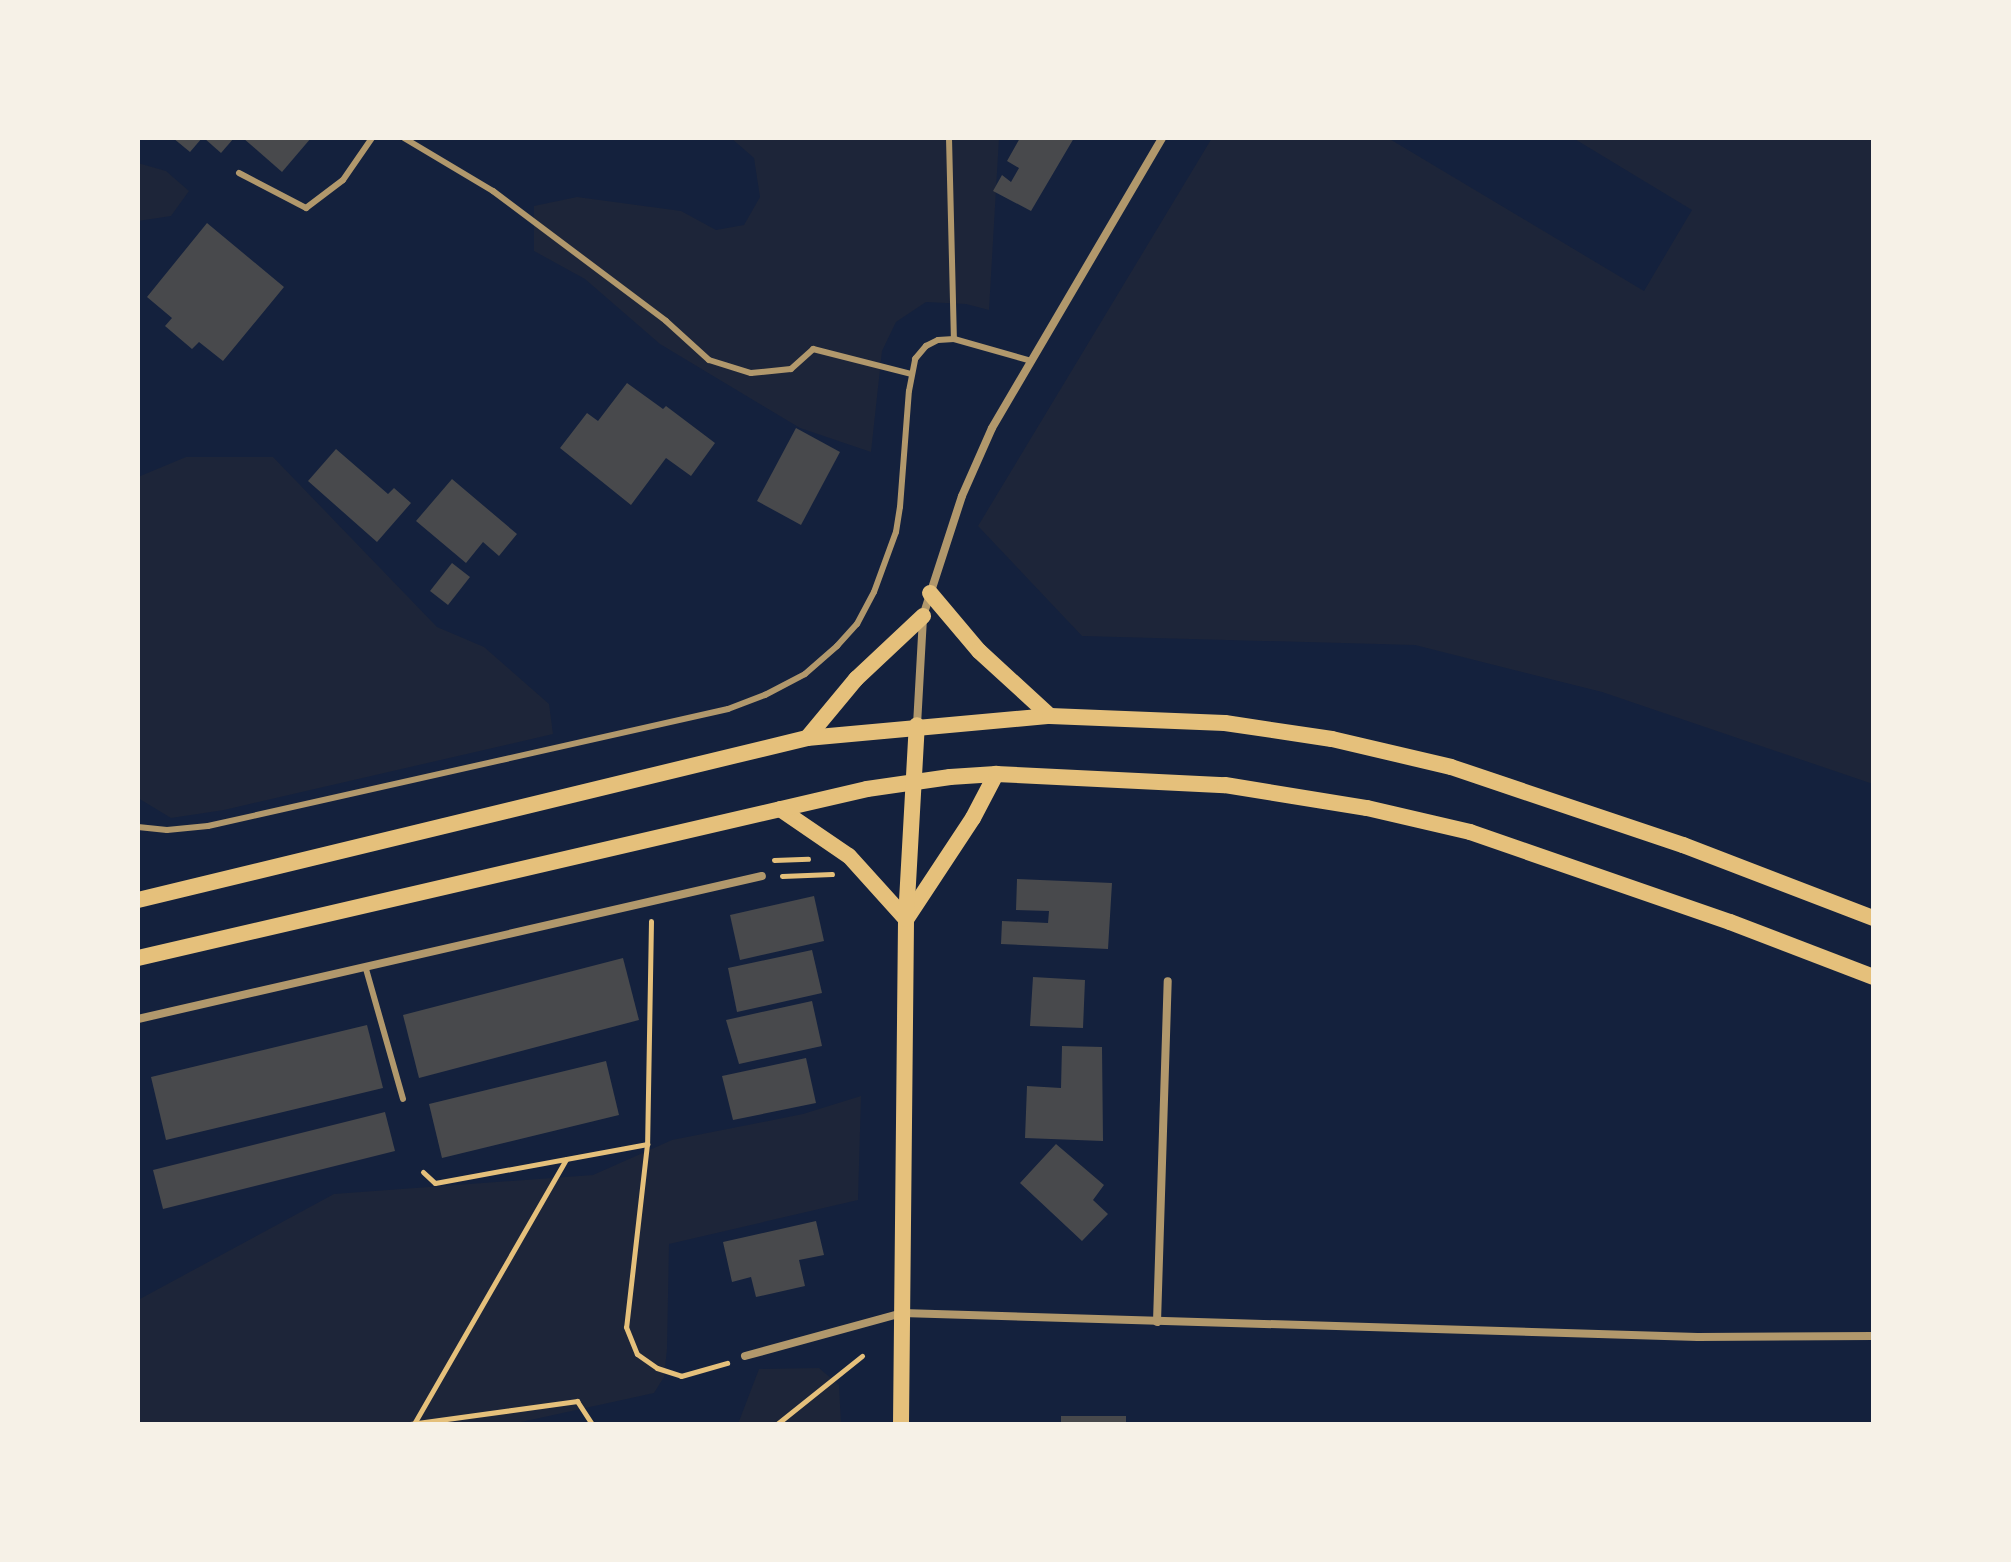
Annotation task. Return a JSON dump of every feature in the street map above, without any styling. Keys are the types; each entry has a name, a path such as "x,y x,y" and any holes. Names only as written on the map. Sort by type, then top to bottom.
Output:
{"main road":[{"path":"930,593 979,651 1050,716"},
{"path":"807,738 856,679 923,616"},
{"path":"138,900 807,738 917,725 1050,716 1225,723 1332,739 1451,767 1683,845 1873,918"},
{"path":"901,1424 906,919 917,725"},
{"path":"906,919 965,831 996,774"},
{"path":"138,958 780,809 914,782 996,774 1225,785 1367,808 1470,832 1730,922 1873,977"},
{"path":"780,809 849,856 906,919"}],"street":[{"path":"917,725 923,616 962,496 992,428 1162,138"},
{"path":"138,1019 651,904 762,876"},
{"path":"1157,1322 1168,981"},
{"path":"745,1356 902,1313 1698,1337 1873,1336"}],"lane":[{"path":"239,173 306,208 343,180 372,138"},
{"path":"404,138 493,191 666,321 709,360 751,373 791,369 813,349 911,374"},
{"path":"949,138 954,339"},
{"path":"138,827 167,830 208,826 728,709 765,695 805,674 857,624 874,592 896,532 915,359 926,346 938,340 954,339 1032,361"},
{"path":"366,969 403,1099"}],"path":[{"path":"762,876 833,874"},
{"path":"651,904 647,1144 626,1327 637,1354 657,1368 681,1376 745,1356"},
{"path":"423,1172 435,1183 647,1144"},
{"path":"413,1423 566,1159"},
{"path":"777,1424 862,1356"},
{"path":"413,1423 577,1401 592,1424"}],"shaded area":[{"path":"731,138 999,138 989,310 966,304 926,302 896,322 882,351 871,452 800,428 660,344 585,279 534,251 534,206 577,197 681,211 716,230 744,225 760,197 754,158"},
{"path":"1212,138 1388,138 1644,291 1692,210 1573,138 1873,138 1873,784 1602,692 1415,645 1082,636 978,526"},
{"path":"138,163 166,171 189,191 171,216 138,221"},
{"path":"186,457 273,457 437,627 484,647 549,704 553,734 224,810 171,818 138,798 138,477"},
{"path":"861,1096 858,1200 669,1244 667,1349 664,1377 654,1393 512,1424 138,1424 138,1300 334,1194 593,1175 672,1140 803,1114"},
{"path":"819,1368 839,1385 841,1424 738,1424 759,1369"}],"building":[{"path":"173,138 202,138 190,152"},
{"path":"204,138 234,138 221,153"},
{"path":"243,138 311,138 282,172"},
{"path":"1020,138 1074,138 1031,211 993,191 1002,175 1011,182 1019,168 1007,161"},
{"path":"207,223 284,287 223,361 199,342 192,349 165,326 172,318 147,297"},
{"path":"627,383 663,409 666,406 715,443 691,476 666,458 631,505 560,448 587,413 598,421"},
{"path":"796,428 840,452 801,525 757,501"},
{"path":"336,449 388,494 394,488 411,503 377,542 308,481"},
{"path":"452,479 517,534 499,556 483,542 466,563 416,521"},
{"path":"452,563 470,577 448,605 430,591"},
{"path":"1017,879 1112,883 1108,949 1001,944 1002,921 1048,923 1049,911 1016,910"},
{"path":"814,896 824,941 740,960 730,915"},
{"path":"812,950 822,993 737,1012 728,968"},
{"path":"623,958 639,1020 419,1078 403,1015"},
{"path":"1033,977 1085,980 1083,1028 1030,1026"},
{"path":"812,1001 822,1046 739,1064 726,1020"},
{"path":"367,1025 383,1088 166,1140 151,1077"},
{"path":"1062,1046 1102,1047 1103,1141 1025,1138 1027,1086 1061,1088"},
{"path":"806,1058 816,1103 733,1120 722,1076"},
{"path":"606,1061 619,1115 442,1158 429,1104"},
{"path":"385,1112 395,1151 163,1209 153,1170"},
{"path":"1056,1144 1104,1185 1093,1200 1108,1214 1082,1241 1020,1183"},
{"path":"816,1221 824,1255 799,1260 805,1286 756,1297 751,1277 732,1282 723,1242"},
{"path":"1061,1416 1126,1416 1126,1424 1061,1424"}]}
